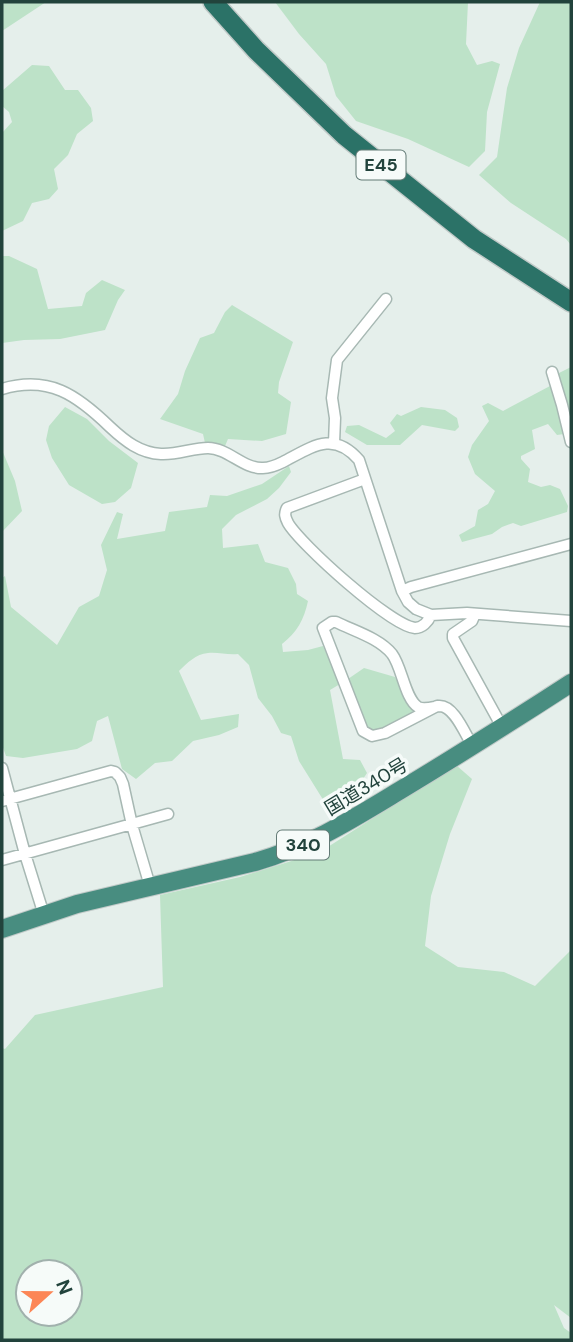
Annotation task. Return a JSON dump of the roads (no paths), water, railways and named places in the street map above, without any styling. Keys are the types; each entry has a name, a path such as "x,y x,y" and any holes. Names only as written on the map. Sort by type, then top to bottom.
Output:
{"highway":[{"name":"E45","path":"213,2 256,50 344,135 474,239 571,302"},
{"name":"国道340号","path":"2,929 77,904 282,854 325,835 571,683"}],"street":[{"path":"334,443 332,398 337,360 386,299"},
{"path":"552,372 571,442"},
{"path":"2,389 27,384 55,387 86,405 123,440 136,448 161,454 209,448 253,467 262,468 278,464 319,444 334,443 346,448 359,460 402,592 416,609 431,615 475,614 571,621"},
{"path":"365,480 288,508 285,512 289,524 340,578 385,613 414,628 429,621 431,615"},
{"path":"402,592 411,587 571,544"},
{"path":"475,614 472,621 453,634 453,638 502,727"},
{"path":"437,706 385,733 372,736 363,731 323,628 336,622 382,645 395,658 410,696 418,707 422,708 437,706 445,706 451,710 472,745"},
{"path":"2,768 6,800 44,915"},
{"path":"6,800 115,772 123,784 150,886"},
{"path":"2,860 168,814"}]}
